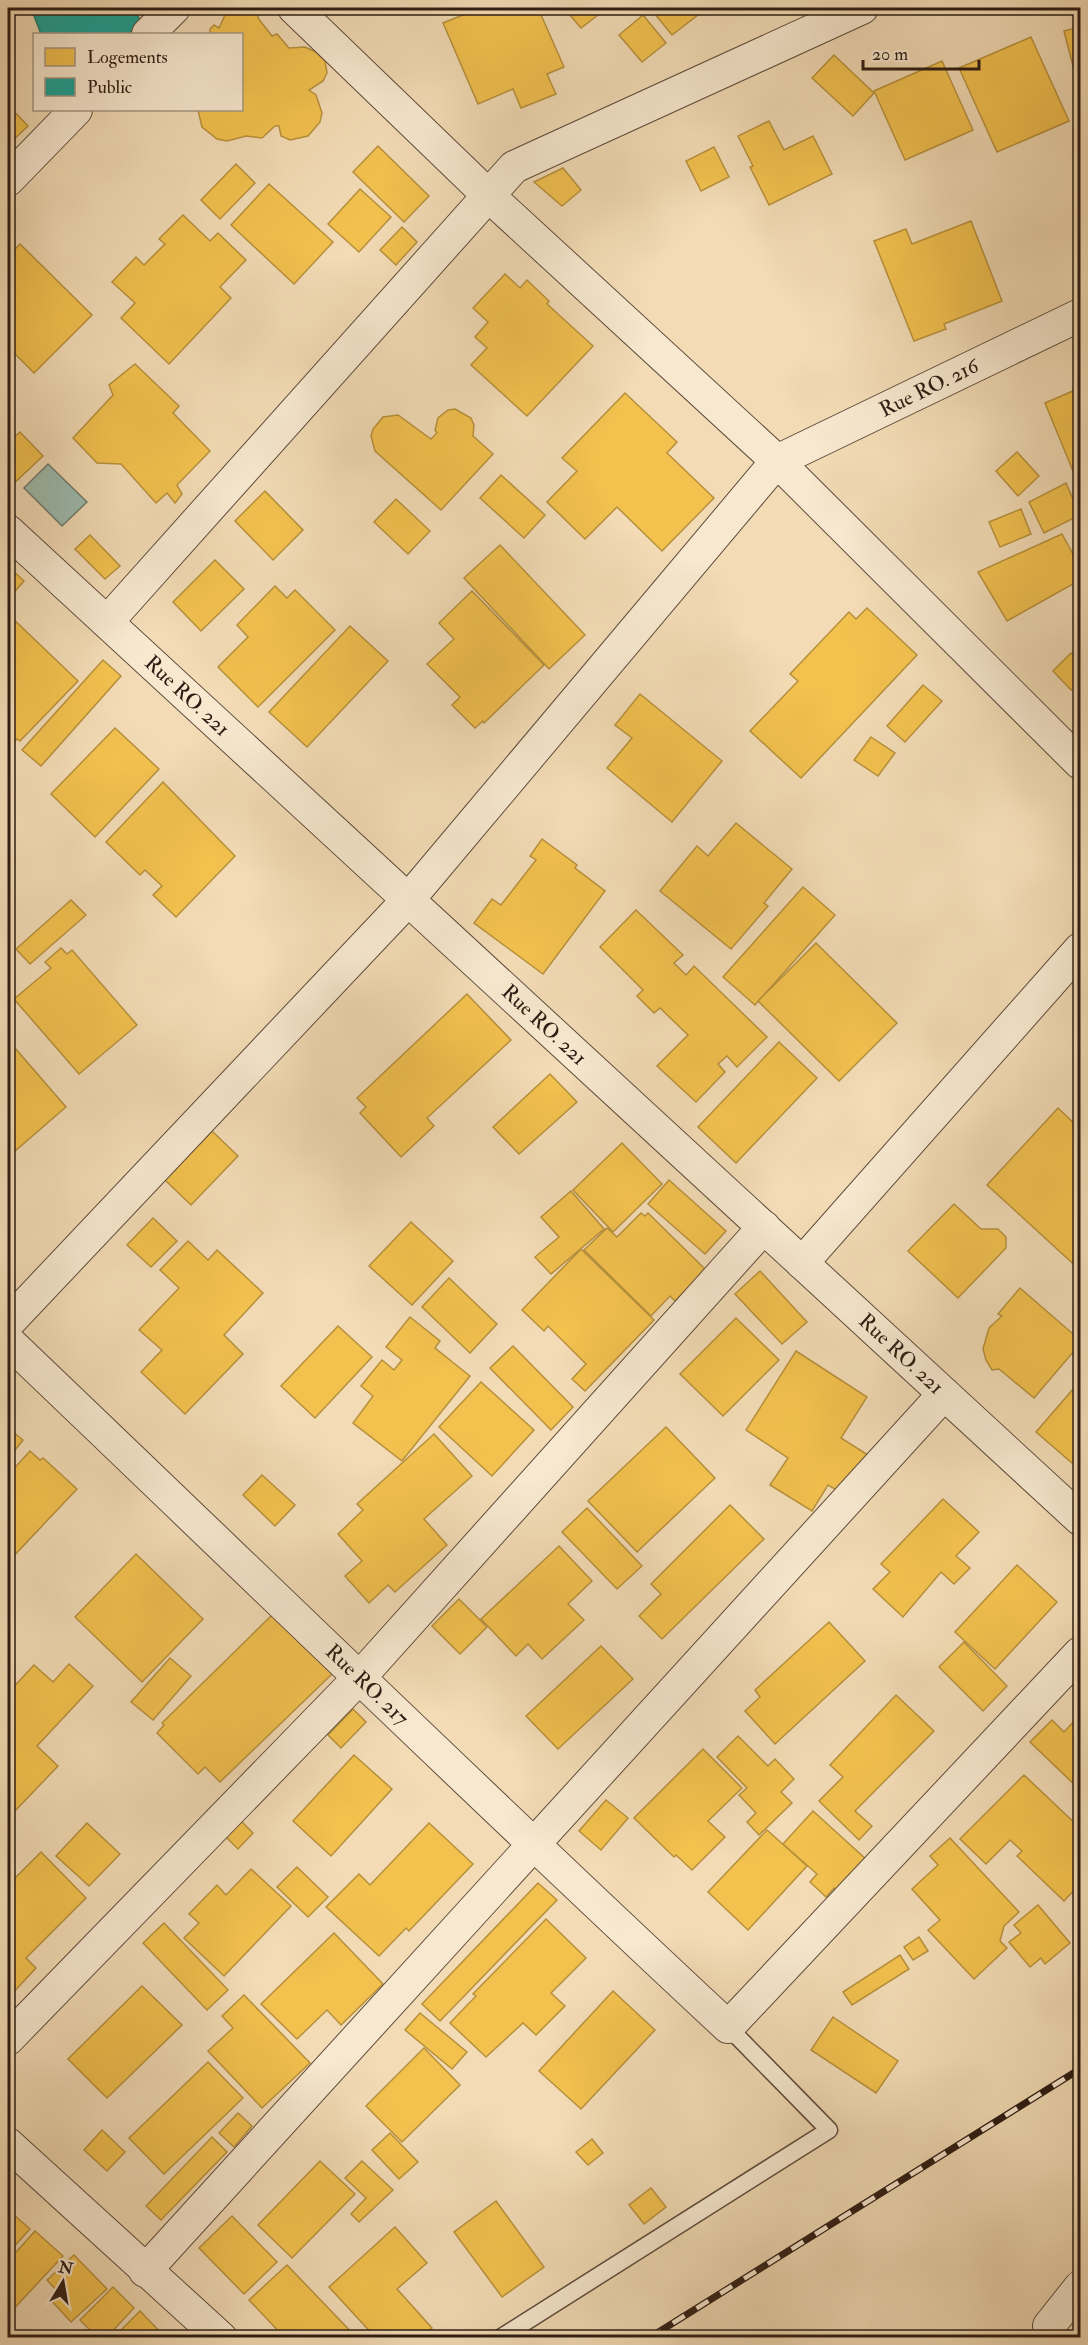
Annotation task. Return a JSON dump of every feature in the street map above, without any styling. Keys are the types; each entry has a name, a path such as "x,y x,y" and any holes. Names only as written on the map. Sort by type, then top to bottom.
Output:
{"street":[{"path":"149,33 174,8"},
{"path":"294,8 489,196 1068,732 1080,762"},
{"path":"107,622 514,168 862,8"},
{"path":"8,180 75,111"},
{"name":"Rue RO. 216","path":"777,461 1080,315"},
{"path":"8,1323 408,900 777,461"},
{"name":"Rue RO. 221","path":"8,531 1080,1519"},
{"path":"802,1263 1080,949"},
{"path":"8,2039 360,1677 764,1227"},
{"name":"Rue RO. 217","path":"8,1341 360,1677 531,1844 728,2027"},
{"path":"145,2271 531,1844 944,1394"},
{"path":"728,2027 1080,1653"},
{"path":"8,2144 145,2271 221,2337"},
{"path":"1049,2326 1080,2287"}],"lane":[{"path":"500,2337 829,2130 728,2027"}],"shaded area":[{"path":"48,464 87,502 62,526 24,488"}],"building: Logements":[{"path":"242,8 257,8 258,18 272,36 277,34 289,48 305,47 316,52 325,61 327,73 323,81 309,90 316,95 322,113 320,122 308,136 290,140 281,136 279,126 275,126 262,138 246,136 227,141 217,139 202,127 198,111 243,111 243,33 210,33 214,25 219,28 225,15 230,13 237,15"},
{"path":"480,8 538,8 564,67 547,74 556,94 521,108 513,89 478,104 443,23"},
{"path":"578,8 607,8 581,28 570,15"},
{"path":"650,8 707,8 672,35"},
{"path":"643,15 666,43 642,62 619,35"},
{"path":"1080,27 1080,64 1073,66 1064,31"},
{"path":"1031,37 1069,121 997,152 959,68"},
{"path":"834,55 874,93 853,116 812,78"},
{"path":"942,61 973,130 905,160 874,91"},
{"path":"8,105 28,126 8,145"},
{"path":"769,121 784,150 813,136 832,174 769,205 738,136"},
{"path":"378,146 429,196 404,222 353,172"},
{"path":"714,147 729,177 701,191 686,161"},
{"path":"236,164 255,183 220,219 201,200"},
{"path":"563,168 581,190 562,206 534,182"},
{"path":"269,184 333,242 294,284 231,225"},
{"path":"360,189 391,217 359,252 328,224"},
{"path":"183,215 210,241 218,233 246,260 220,287 231,298 169,364 121,318 135,303 112,282 136,257 144,265 165,244 159,239"},
{"path":"971,221 1002,301 944,324 946,329 914,341 874,241 906,229 912,244"},
{"path":"402,227 417,242 396,265 380,250"},
{"path":"20,244 92,315 34,373 8,347 8,256"},
{"path":"505,274 520,288 527,280 549,301 547,304 593,346 527,416 471,365 487,348 475,337 488,322 473,308"},
{"path":"135,364 179,406 173,413 210,451 177,485 182,494 175,503 167,493 156,503 121,464 97,463 73,438 113,395 109,385"},
{"path":"1080,388 1080,488 1045,403"},
{"path":"625,393 677,442 667,453 714,498 662,551 617,507 585,539 547,502 577,471 562,458"},
{"path":"455,409 471,418 474,425 473,436 493,454 441,510 375,451 371,436 373,429 383,417 398,415 431,439 437,433 435,430 438,418 448,410"},
{"path":"20,432 43,456 10,487 8,484 8,443"},
{"path":"1017,452 1039,476 1018,496 996,471"},
{"path":"501,475 545,515 524,538 480,498"},
{"path":"1066,483 1080,515 1044,533 1029,502"},
{"path":"265,491 303,530 273,560 235,521"},
{"path":"396,499 430,531 408,554 374,522"},
{"path":"1021,509 1031,534 1000,547 989,522"},
{"path":"1062,534 1080,567 1080,580 1007,621 978,572"},
{"path":"90,535 120,566 105,579 75,549"},
{"path":"500,545 585,635 549,669 464,578"},
{"path":"215,560 244,589 201,631 173,602"},
{"path":"8,566 24,581 8,599"},
{"path":"275,586 287,598 295,590 335,630 258,707 218,667 248,637 237,625"},
{"path":"472,591 544,665 484,723 483,721 475,728 452,705 460,697 427,664 454,639 439,623"},
{"path":"867,608 917,655 801,778 750,731 798,681 790,674 849,612 856,619"},
{"path":"8,614 78,681 20,741 17,739 8,748"},
{"path":"350,626 388,661 307,747 269,712"},
{"path":"1071,653 1080,662 1080,682 1071,690 1053,671"},
{"path":"103,660 121,676 41,766 22,750"},
{"path":"923,685 942,701 905,742 887,726"},
{"path":"640,694 722,761 672,822 607,768 632,738 615,725"},
{"path":"115,728 159,769 95,837 51,794"},
{"path":"871,737 895,753 878,776 854,760"},
{"path":"163,782 235,856 176,917 153,895 162,886 145,870 140,875 106,842"},
{"path":"736,823 792,869 764,903 768,906 731,949 660,891 697,846 708,856"},
{"path":"542,839 577,865 575,868 605,891 543,974 474,923 492,899 501,905 536,860 530,856"},
{"path":"803,887 835,915 755,1005 723,977"},
{"path":"71,900 86,915 30,964 16,949"},
{"path":"636,910 683,955 674,963 686,975 694,966 767,1037 737,1067 727,1056 718,1064 725,1072 696,1102 657,1066 688,1035 660,1008 654,1013 637,996 643,990 600,947"},
{"path":"816,943 897,1023 839,1081 758,1001"},
{"path":"61,948 67,954 72,950 137,1025 79,1074 14,999 51,968 45,962"},
{"path":"467,994 511,1040 427,1118 434,1126 401,1157 360,1113 366,1107 357,1098"},
{"path":"8,1040 66,1107 8,1157"},
{"path":"779,1042 817,1078 736,1163 698,1127"},
{"path":"550,1074 577,1102 519,1154 493,1127"},
{"path":"1058,1108 1080,1129 1080,1270 987,1185"},
{"path":"212,1131 238,1156 191,1205 165,1180"},
{"path":"622,1143 662,1184 613,1232 573,1190"},
{"path":"669,1180 726,1231 705,1254 648,1204"},
{"path":"571,1191 604,1229 551,1274 535,1257 559,1237 541,1217"},
{"path":"954,1204 981,1229 998,1229 1006,1237 1006,1248 958,1298 908,1251"},
{"path":"641,1213 645,1216 648,1213 706,1270 675,1301 670,1296 651,1316 584,1250 607,1228 617,1237"},
{"path":"153,1218 177,1241 151,1267 127,1245"},
{"path":"411,1222 453,1261 412,1305 369,1266"},
{"path":"188,1241 208,1260 217,1250 263,1293 224,1335 243,1354 185,1414 141,1372 162,1350 139,1330 179,1288 160,1270"},
{"path":"581,1249 654,1320 585,1391 572,1379 586,1364 548,1326 544,1331 522,1310"},
{"path":"760,1271 807,1322 782,1344 735,1294"},
{"path":"449,1278 497,1324 470,1353 422,1307"},
{"path":"1020,1288 1080,1340 1080,1344 1034,1398 999,1369 992,1370 983,1349 989,1328 1002,1316 998,1314"},
{"path":"410,1317 440,1341 435,1348 470,1376 402,1461 353,1423 373,1396 361,1386 382,1360 394,1370 402,1360 386,1347"},
{"path":"736,1318 779,1360 723,1416 680,1374"},
{"path":"338,1326 372,1357 315,1418 281,1386"},
{"path":"513,1346 573,1407 551,1430 490,1368"},
{"path":"796,1351 867,1397 841,1438 868,1455 842,1493 828,1485 812,1511 770,1485 788,1458 746,1430"},
{"path":"1080,1381 1080,1456 1072,1463 1036,1432"},
{"path":"481,1382 534,1430 492,1476 439,1427"},
{"path":"666,1427 715,1478 637,1552 588,1501"},
{"path":"8,1428 23,1440 8,1459"},
{"path":"434,1434 472,1476 424,1519 447,1545 395,1592 388,1585 369,1603 345,1576 362,1561 338,1534 363,1510 357,1504"},
{"path":"30,1451 40,1460 43,1458 77,1489 8,1562 8,1475"},
{"path":"262,1475 295,1505 275,1526 243,1495"},
{"path":"943,1499 979,1532 956,1556 970,1568 954,1584 941,1572 903,1617 873,1589 890,1572 881,1564"},
{"path":"730,1505 764,1539 662,1639 639,1616 661,1594 651,1584"},
{"path":"587,1508 642,1566 617,1589 562,1532"},
{"path":"559,1546 592,1581 568,1604 584,1620 542,1659 528,1644 516,1656 481,1619"},
{"path":"136,1554 203,1619 142,1682 75,1617"},
{"path":"1017,1565 1057,1602 995,1669 955,1632"},
{"path":"459,1599 487,1627 460,1654 432,1626"},
{"path":"273,1614 332,1674 220,1782 205,1767 198,1774 157,1733 164,1725 162,1723"},
{"path":"829,1622 865,1661 775,1744 745,1711 760,1697 755,1690"},
{"path":"964,1642 1007,1686 983,1711 939,1667"},
{"path":"601,1646 633,1679 558,1749 526,1716"},
{"path":"170,1658 191,1676 153,1720 131,1702"},
{"path":"69,1664 93,1686 37,1746 58,1766 16,1810 8,1803 8,1693 34,1665 53,1682"},
{"path":"896,1695 934,1731 855,1811 872,1826 859,1840 819,1801 843,1777 830,1765"},
{"path":"353,1709 366,1722 341,1748 328,1735"},
{"path":"1080,1715 1080,1790 1030,1742 1052,1720 1064,1732"},
{"path":"738,1736 768,1766 775,1759 794,1779 781,1792 792,1803 759,1835 747,1822 756,1813 739,1795 747,1788 717,1757"},
{"path":"703,1749 742,1788 708,1821 725,1837 692,1870 676,1855 674,1857 634,1818"},
{"path":"354,1755 392,1789 331,1856 293,1821"},
{"path":"1024,1775 1080,1828 1080,1884 1064,1901 1017,1856 1022,1851 1010,1840 986,1864 960,1839"},
{"path":"606,1800 628,1818 601,1850 579,1831"},
{"path":"813,1811 867,1860 838,1892 834,1888 826,1897 810,1882 817,1874 783,1844"},
{"path":"239,1819 253,1833 238,1849 224,1835"},
{"path":"87,1823 120,1854 89,1886 56,1856"},
{"path":"429,1823 473,1864 409,1931 406,1928 379,1956 326,1907 359,1874 370,1885"},
{"path":"767,1830 807,1866 748,1930 708,1892"},
{"path":"950,1838 1019,1912 1004,1926 1000,1941 1007,1948 974,1979 928,1930 940,1920 912,1889 938,1865 930,1856"},
{"path":"41,1852 86,1898 26,1958 36,1968 9,1997 8,1885"},
{"path":"297,1867 328,1897 308,1917 277,1887"},
{"path":"251,1869 291,1906 224,1976 184,1938 199,1923 189,1914 217,1885 226,1895"},
{"path":"538,1883 557,1900 440,2021 422,2004"},
{"path":"1038,1905 1070,1943 1045,1964 1041,1958 1030,1967 1009,1942 1021,1933 1014,1925"},
{"path":"546,1919 586,1958 551,1993 565,2006 536,2035 523,2023 486,2057 450,2023 476,1996 473,1994"},
{"path":"164,1923 228,1990 207,2010 143,1943"},
{"path":"334,1933 383,1984 341,2025 327,2010 297,2039 261,2004"},
{"path":"919,1937 928,1951 913,1960 904,1947"},
{"path":"900,1955 909,1969 852,2005 843,1992"},
{"path":"142,1986 182,2025 107,2098 68,2059"},
{"path":"613,1991 655,2030 581,2109 539,2071"},
{"path":"244,1995 310,2063 262,2108 208,2051 233,2028 222,2016"},
{"path":"420,2013 467,2052 452,2069 405,2030"},
{"path":"833,2017 898,2061 876,2093 811,2050"},
{"path":"424,2048 460,2085 402,2142 366,2106"},
{"path":"208,2062 243,2098 164,2174 129,2138"},
{"path":"238,2113 252,2126 234,2147 219,2133"},
{"path":"102,2130 125,2152 107,2171 84,2150"},
{"path":"390,2133 418,2162 399,2179 372,2150"},
{"path":"212,2137 227,2152 161,2220 146,2206"},
{"path":"592,2139 603,2153 588,2165 576,2152"},
{"path":"320,2161 355,2194 292,2258 258,2225"},
{"path":"362,2161 393,2190 359,2222 351,2214 366,2198 345,2178"},
{"path":"651,2188 666,2207 644,2224 629,2205"},
{"path":"496,2201 544,2267 502,2297 454,2232"},
{"path":"14,2215 30,2229 8,2253 8,2222"},
{"path":"232,2216 277,2262 244,2294 199,2248"},
{"path":"395,2227 427,2263 397,2289 432,2328 421,2338 376,2338 329,2287"},
{"path":"35,2231 63,2256 8,2315 8,2261"},
{"path":"74,2255 107,2289 71,2322 50,2299 58,2292 47,2280"},
{"path":"287,2265 357,2338 285,2338 249,2300"},
{"path":"113,2287 134,2308 106,2338 98,2338 80,2320"},
{"path":"140,2311 166,2338 113,2338"},
{"path":"86,2330 96,2338 71,2338 78,2331"}],"building: Public":[{"path":"31,8 135,8 143,28 129,33 41,33"}],"railway":[{"path":"649,2338 1080,2069"}]}
